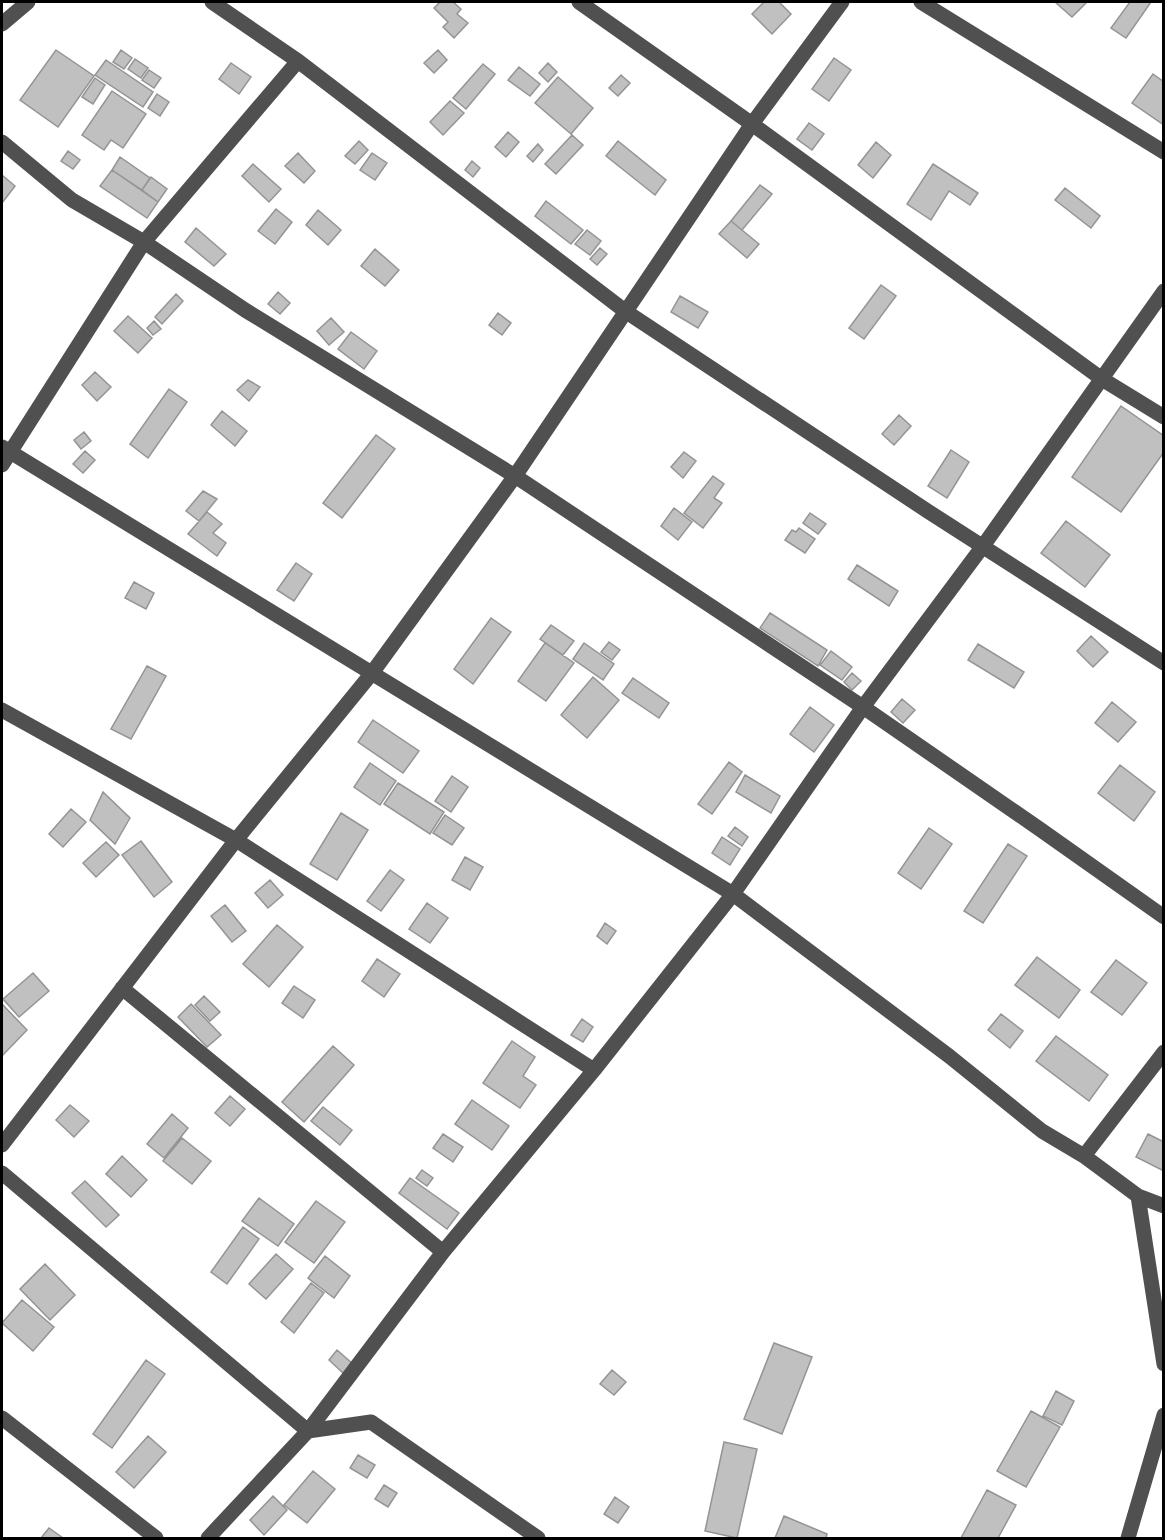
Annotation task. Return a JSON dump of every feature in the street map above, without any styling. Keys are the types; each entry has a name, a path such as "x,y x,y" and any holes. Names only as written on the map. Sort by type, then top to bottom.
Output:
{"street":[{"path":"2,24 28,2"},
{"path":"212,2 298,61 625,311 1164,663"},
{"path":"579,2 753,124 1102,379 1164,417"},
{"path":"2,1146 236,840 372,673 515,476 753,124 842,2"},
{"path":"921,2 1164,152"},
{"path":"298,61 144,242 4,455 372,673 733,894 949,1056 1042,1131 1084,1156 1138,1196 1164,1206"},
{"path":"2,142 72,200 144,242 246,310 515,476 862,707 1164,917"},
{"path":"208,1539 308,1431 443,1251 594,1070 733,894 862,707 983,546 1164,291"},
{"path":"2,710 236,840 594,1070"},
{"path":"122,988 443,1251"},
{"path":"1084,1156 1164,1052"},
{"path":"2,1173 308,1431 370,1422 538,1539"},
{"path":"1138,1196 1164,1364"},
{"path":"1128,1539 1164,1415"},
{"path":"2,1419 156,1539"}],"building":[{"path":"440,2 453,2 461,9 457,14 468,23 454,38 443,27 448,22 434,8"},
{"path":"764,2 779,2 791,14 772,34 752,14"},
{"path":"1055,2 1087,2 1072,17"},
{"path":"1130,2 1151,2 1126,38 1111,28"},
{"path":"56,50 94,76 58,127 20,100"},
{"path":"121,50 132,58 124,69 113,62"},
{"path":"438,50 447,60 434,73 424,63"},
{"path":"834,58 851,70 829,101 812,89"},
{"path":"135,59 148,68 141,78 128,69"},
{"path":"106,60 153,92 143,107 95,75"},
{"path":"231,63 251,77 239,94 219,79"},
{"path":"548,63 557,72 548,82 539,73"},
{"path":"483,64 495,74 466,109 453,98"},
{"path":"519,67 540,84 530,96 508,80"},
{"path":"149,70 161,78 154,88 142,80"},
{"path":"1153,74 1164,82 1164,125 1132,103"},
{"path":"621,75 630,83 618,96 609,88"},
{"path":"558,77 593,108 571,134 535,103"},
{"path":"95,78 105,85 93,104 82,97"},
{"path":"112,91 146,114 123,148 111,140 104,150 82,135"},
{"path":"157,94 169,102 160,116 148,108"},
{"path":"450,101 464,113 443,135 430,122"},
{"path":"809,123 824,134 812,150 797,139"},
{"path":"508,132 519,142 506,157 495,147"},
{"path":"572,135 583,145 556,174 545,164"},
{"path":"359,141 368,150 355,164 345,156"},
{"path":"618,141 666,180 655,195 606,156"},
{"path":"876,142 891,155 873,178 858,165"},
{"path":"538,144 543,150 533,162 527,156"},
{"path":"68,151 80,160 73,169 61,161"},
{"path":"298,153 315,171 304,183 285,166"},
{"path":"372,153 387,163 375,180 360,170"},
{"path":"120,157 150,178 142,190 112,170"},
{"path":"472,161 480,168 473,177 465,170"},
{"path":"253,164 281,189 269,202 242,176"},
{"path":"933,164 978,193 970,205 949,191 931,220 907,204"},
{"path":"112,170 158,202 147,218 100,186"},
{"path":"2,175 15,186 2,203"},
{"path":"151,177 167,189 158,202 142,190"},
{"path":"760,185 772,194 742,230 731,221"},
{"path":"1065,188 1100,216 1091,228 1055,200"},
{"path":"546,201 583,230 571,244 535,216"},
{"path":"276,209 292,222 275,244 258,231"},
{"path":"318,210 341,230 328,245 306,225"},
{"path":"731,221 759,244 747,258 719,234"},
{"path":"196,228 226,254 214,266 185,242"},
{"path":"587,230 601,241 590,255 575,244"},
{"path":"600,248 607,254 597,265 590,259"},
{"path":"375,249 399,270 385,286 361,266"},
{"path":"881,285 896,296 864,339 849,328"},
{"path":"278,292 290,303 280,314 268,304"},
{"path":"176,294 183,301 162,324 155,317"},
{"path":"680,296 708,312 698,328 671,312"},
{"path":"498,313 511,323 502,335 489,325"},
{"path":"128,316 152,338 138,353 114,331"},
{"path":"331,318 344,332 329,345 317,331"},
{"path":"154,321 161,329 153,335 147,328"},
{"path":"351,332 377,351 364,369 338,349"},
{"path":"95,372 111,387 97,401 82,385"},
{"path":"248,380 260,387 249,401 237,390"},
{"path":"169,389 187,402 148,458 130,444"},
{"path":"1121,406 1164,436 1164,452 1121,512 1072,477"},
{"path":"222,411 247,431 235,446 211,425"},
{"path":"899,415 911,426 894,445 882,434"},
{"path":"84,432 91,441 81,449 74,440"},
{"path":"376,435 395,449 342,518 323,503"},
{"path":"951,450 969,462 947,498 928,486"},
{"path":"85,451 95,460 83,473 73,464"},
{"path":"684,452 696,461 683,478 671,467"},
{"path":"713,476 724,484 714,498 722,503 703,528 684,513"},
{"path":"203,491 217,499 199,521 186,511"},
{"path":"674,508 692,522 678,540 661,526"},
{"path":"207,512 222,524 213,533 226,543 217,556 188,534"},
{"path":"810,513 826,524 818,534 803,523"},
{"path":"1066,521 1110,555 1085,587 1041,553"},
{"path":"799,528 815,539 805,553 785,540 792,530 796,532"},
{"path":"296,563 312,574 294,601 277,590"},
{"path":"857,565 898,591 889,606 848,579"},
{"path":"134,582 154,593 146,609 125,598"},
{"path":"770,613 827,650 818,666 760,628"},
{"path":"491,618 511,632 473,684 454,669"},
{"path":"551,625 574,641 563,655 540,639"},
{"path":"1091,636 1108,652 1093,667 1077,651"},
{"path":"609,642 620,650 612,660 601,652"},
{"path":"545,643 574,663 546,701 518,681"},
{"path":"584,643 614,664 603,680 573,659"},
{"path":"978,644 1024,672 1014,688 968,660"},
{"path":"831,651 852,667 842,680 820,665"},
{"path":"147,666 166,676 131,739 111,729"},
{"path":"852,673 861,681 852,690 844,682"},
{"path":"593,677 619,700 587,738 561,715"},
{"path":"633,678 669,703 659,718 622,693"},
{"path":"902,699 915,710 903,723 891,712"},
{"path":"1112,702 1136,722 1118,742 1095,723"},
{"path":"810,707 834,725 814,752 790,734"},
{"path":"373,720 419,751 403,773 358,742"},
{"path":"729,762 742,772 712,814 698,804"},
{"path":"370,763 396,781 380,805 354,787"},
{"path":"1120,765 1155,792 1134,821 1098,793"},
{"path":"745,775 780,796 771,813 736,792"},
{"path":"452,776 468,787 451,812 435,801"},
{"path":"398,783 444,812 430,834 384,804"},
{"path":"103,792 130,818 115,844 90,820"},
{"path":"71,809 86,822 63,847 49,834"},
{"path":"341,813 368,830 337,880 310,864"},
{"path":"445,815 464,828 452,845 433,833"},
{"path":"735,827 748,837 742,846 728,836"},
{"path":"929,828 952,844 921,889 898,873"},
{"path":"722,837 740,849 730,865 712,853"},
{"path":"141,841 172,882 154,897 122,855"},
{"path":"106,842 119,855 96,877 83,863"},
{"path":"1008,844 1027,856 983,923 964,911"},
{"path":"465,857 483,867 470,890 452,880"},
{"path":"390,870 404,880 381,911 367,901"},
{"path":"270,880 283,895 268,908 255,893"},
{"path":"427,903 448,918 430,943 409,929"},
{"path":"225,905 246,931 232,942 211,916"},
{"path":"605,923 616,931 607,944 597,936"},
{"path":"277,925 303,947 269,987 243,964"},
{"path":"1037,957 1080,990 1059,1018 1015,985"},
{"path":"377,959 400,974 384,997 362,981"},
{"path":"1116,960 1147,983 1122,1015 1091,992"},
{"path":"33,973 49,991 19,1017 3,999"},
{"path":"294,986 315,1000 303,1018 282,1003"},
{"path":"204,996 220,1012 210,1021 195,1005"},
{"path":"2,1004 27,1030 2,1056"},
{"path":"191,1004 221,1035 207,1047 178,1017"},
{"path":"1001,1014 1023,1031 1010,1048 988,1030"},
{"path":"582,1019 593,1027 583,1042 571,1035"},
{"path":"1056,1036 1108,1075 1089,1101 1036,1061"},
{"path":"512,1041 535,1057 523,1076 536,1085 520,1108 483,1083"},
{"path":"333,1046 354,1065 304,1122 282,1102"},
{"path":"230,1096 245,1109 230,1126 215,1113"},
{"path":"472,1100 509,1126 492,1150 455,1124"},
{"path":"70,1105 89,1121 74,1137 56,1120"},
{"path":"323,1107 352,1130 340,1145 311,1121"},
{"path":"172,1114 188,1128 164,1158 147,1144"},
{"path":"443,1134 463,1147 453,1162 433,1148"},
{"path":"1148,1134 1164,1142 1164,1171 1136,1157"},
{"path":"182,1138 211,1161 192,1184 163,1161"},
{"path":"122,1156 147,1180 131,1197 106,1174"},
{"path":"422,1170 433,1178 427,1186 416,1178"},
{"path":"410,1178 459,1213 447,1229 399,1193"},
{"path":"85,1181 119,1215 106,1227 72,1193"},
{"path":"259,1198 294,1224 278,1246 242,1221"},
{"path":"316,1201 345,1222 314,1263 285,1242"},
{"path":"243,1227 259,1239 227,1284 211,1272"},
{"path":"276,1254 293,1269 266,1299 249,1284"},
{"path":"325,1256 350,1276 334,1298 308,1278"},
{"path":"45,1264 75,1295 50,1320 20,1289"},
{"path":"311,1283 324,1293 294,1333 281,1322"},
{"path":"22,1300 54,1327 33,1351 2,1323"},
{"path":"774,1343 812,1357 782,1434 744,1419"},
{"path":"337,1350 353,1364 344,1374 329,1360"},
{"path":"146,1360 165,1374 112,1448 93,1434"},
{"path":"612,1370 626,1382 614,1395 600,1384"},
{"path":"1056,1391 1074,1401 1062,1425 1043,1416"},
{"path":"1031,1411 1060,1427 1026,1487 997,1471"},
{"path":"148,1436 166,1452 134,1488 116,1472"},
{"path":"724,1442 757,1449 737,1538 705,1531"},
{"path":"358,1455 375,1465 367,1478 350,1468"},
{"path":"313,1471 335,1489 307,1523 284,1505"},
{"path":"384,1485 397,1493 388,1507 375,1499"},
{"path":"987,1490 1016,1505 998,1538 961,1538"},
{"path":"273,1496 287,1510 264,1535 250,1520"},
{"path":"615,1497 629,1507 618,1523 604,1514"},
{"path":"784,1516 827,1534 826,1538 775,1538"},
{"path":"49,1528 63,1538 41,1538"}]}
